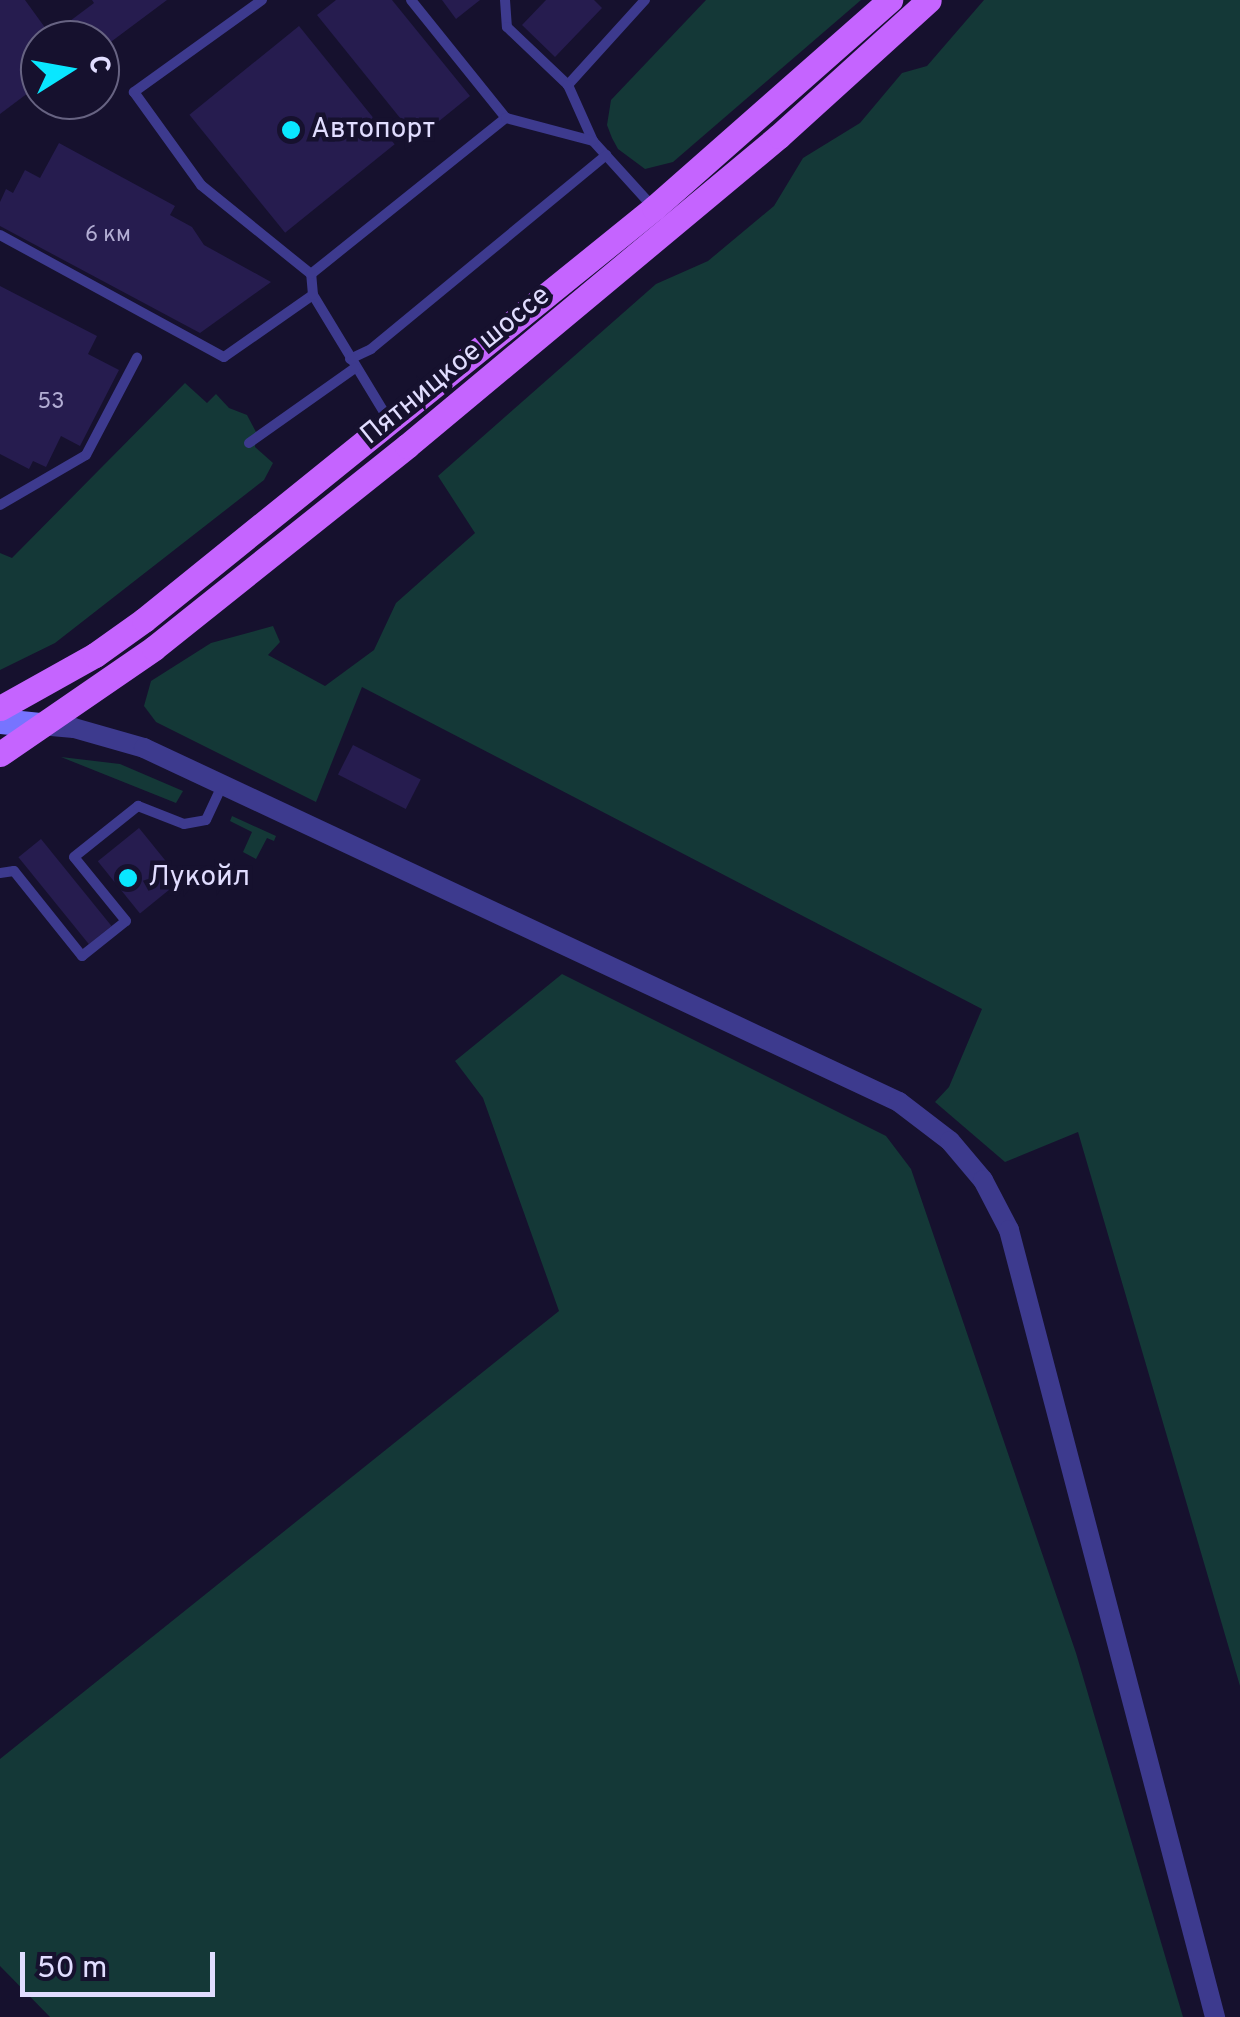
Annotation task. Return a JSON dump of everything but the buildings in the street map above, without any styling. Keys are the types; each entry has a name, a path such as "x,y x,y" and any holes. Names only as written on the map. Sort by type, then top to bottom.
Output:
{"main road":[{"name":"Пятницкое шоссе","path":"0,708 95,654 144,620 391,424 654,208 890,0"},
{"name":"Пятницкое шоссе","path":"0,754 180,628 671,228 882,47 930,0"},
{"path":"0,721 40,725"}],"street":[{"path":"40,725 106,735 223,784 899,1102 950,1141 983,1180 1009,1230 1215,2017"}],"lane":[{"path":"262,0 134,92 201,185 311,274 313,295 391,424"},
{"path":"411,0 506,118 592,141"},
{"path":"505,0 508,27 568,85 592,141 671,228"},
{"path":"568,85 645,0"},
{"path":"311,274 506,118"},
{"path":"249,443 371,349 606,155"},
{"path":"0,235 224,357 313,295"},
{"path":"0,505 86,455 137,358"},
{"path":"0,872 14,871 82,956 126,921 74,858 138,806 184,824 206,820 223,784"}],"green space":[{"path":"706,0 861,0 673,162 645,169 618,149 612,138 607,125 611,100"},
{"path":"984,0 1240,0 1240,1686 1078,1132 1005,1162 935,1102 949,1087 982,1009 362,687 316,802 156,722 144,706 151,681 211,643 273,626 280,642 268,655 325,686 374,650 396,603 475,533 438,476 656,284 708,261 774,206 803,158 860,123 902,73 927,66"},
{"path":"185,383 207,403 216,394 229,408 247,415 256,432 255,447 273,463 264,480 55,643 0,670 0,553 12,558"},
{"path":"61,757 120,764 183,791 176,803"},
{"path":"232,816 276,836 274,841 267,838 256,859 243,852 252,832 230,821"},
{"path":"562,974 886,1136 911,1169 1076,1653 1183,2017 50,2017 0,1966 0,1759 559,1311 483,1098 455,1061"}],"place":[{"name":"Автопорт","path":"291,130"},
{"name":"Лукойл","path":"128,878"}]}
